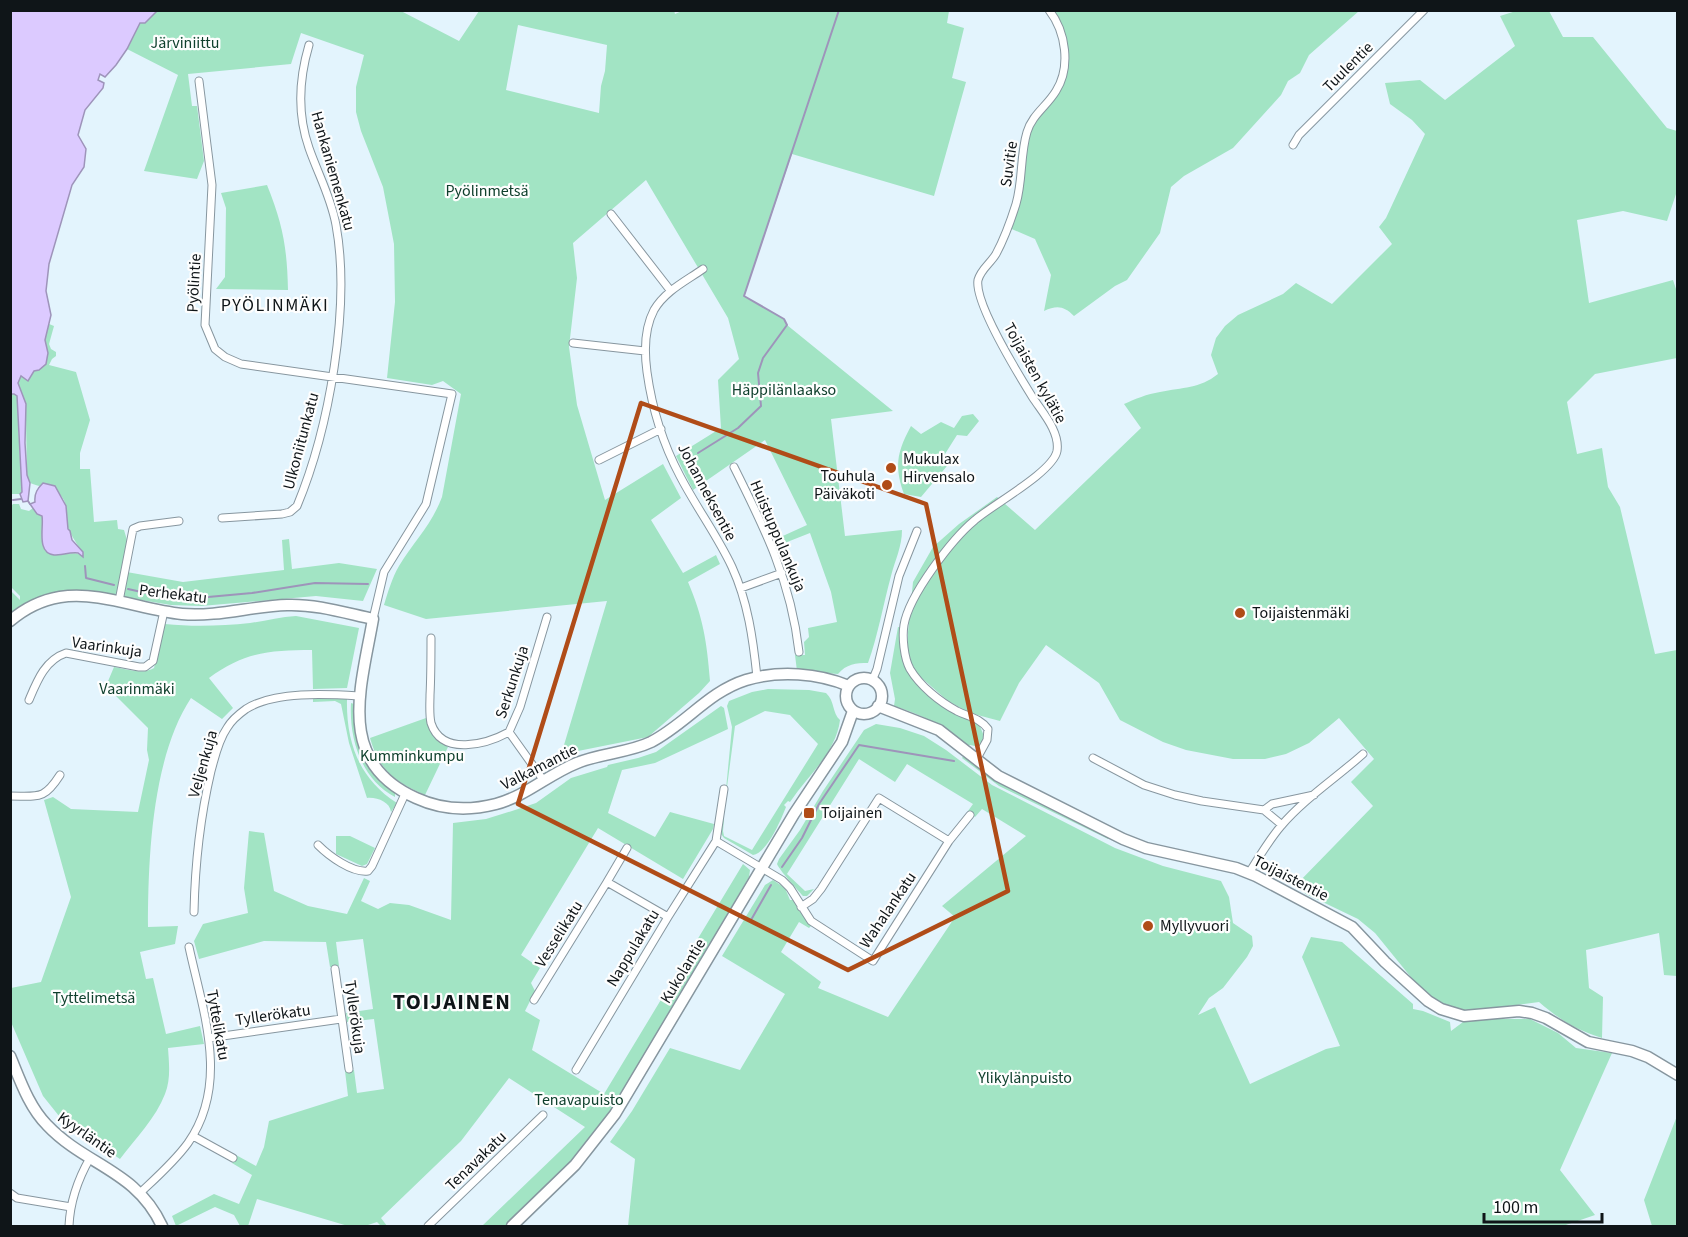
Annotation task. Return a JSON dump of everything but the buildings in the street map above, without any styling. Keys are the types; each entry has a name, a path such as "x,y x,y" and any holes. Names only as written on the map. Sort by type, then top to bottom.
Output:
{"street":[{"name":"Suvitie","path":"1007,227 1020,187 1027,131 1042,106 1056,90 1065,60 1061,35 1055,18 1048,10"},
{"name":"Tuulentie","path":"1293,145 1299,135 1424,10"},
{"name":"Hankaniemenkatu","path":"309,45 301,84 301,112 308,146 331,204 341,263 332,377"},
{"name":"Pyölintie","path":"199,81 212,185 205,325 211,342 220,354 241,364 452,394"},
{"path":"611,214 670,290"},
{"name":"Toijaisten kylätie","path":"976,760 987,740 988,729 980,720 945,704 921,684 909,668 904,643 904,624 913,601 955,538 975,520 1042,471 1056,454 1057,444 1053,430 1016,368 982,305 978,292 980,276 995,256 1007,227"},
{"name":"Johanneksentie","path":"703,270 670,290 655,309 648,326 645,351 649,386 661,429 680,477 723,549 741,588 751,631 757,677"},
{"path":"573,343 645,351"},
{"name":"Ulkoniitunkatu","path":"222,518 286,513 297,506 317,447 332,377"},
{"name":"Valkamantie","path":"452,394 428,498 384,572 359,696 359,723 366,751 381,775 405,794 448,808 477,808 499,803 521,795 565,768 585,759 651,742 724,689 757,677 813,676 849,686"},
{"path":"599,460 661,429"},
{"name":"Huistuppulankuja","path":"734,467 782,573 792,604 800,652"},
{"path":"118,602 133,529 140,525 179,521"},
{"path":"872,681 877,669 899,576 917,531"},
{"path":"741,588 782,573"},
{"name":"Perhekatu","path":"10,621 35,605 58,597 86,597 199,615 287,605 325,608 373,620"},
{"name":"Vaarinkuja","path":"29,700 45,669 54,658 66,653 139,667 148,666 153,662 164,611"},
{"name":"Serkunkuja","path":"544,781 509,732 520,707 547,617"},
{"path":"431,638 430,717 435,731 447,741 465,745 493,740 509,732"},
{"path":"860,679 872,681 881,692 878,706 869,713 861,714 853,711 846,699 849,686 860,679"},
{"name":"Veljenkuja","path":"194,912 195,872 206,796 219,743 226,728 247,708 266,700 286,697 359,696"},
{"name":"Toijaistentie","path":"878,706 939,730 976,760 1006,780 1123,839 1146,848 1226,865 1249,873 1352,927 1385,962 1428,1001 1441,1009 1470,1016 1519,1011 1532,1013 1546,1018 1588,1042 1632,1051 1648,1057 1677,1075"},
{"name":"Kukolantie","path":"512,1227 575,1165 615,1114 794,814 843,742 853,711"},
{"path":"1249,873 1282,825 1363,754"},
{"path":"1093,758 1135,780 1175,795 1264,810 1282,825"},
{"path":"10,796 38,796 47,793 60,775"},
{"name":"Nappulakatu","path":"576,1070 716,841 724,789"},
{"path":"318,845 330,857 362,872 368,870 372,866 405,794"},
{"path":"1264,810 1272,804 1314,795"},
{"path":"801,907 813,899 821,889 879,798 950,841"},
{"name":"Wahalankatu","path":"762,868 787,885 811,921 873,961 950,841 970,815"},
{"path":"716,841 762,868"},
{"name":"Vesselikatu","path":"534,1000 627,848"},
{"path":"607,882 668,917"},
{"name":"Tyttelikatu","path":"141,1192 182,1151 193,1136 202,1117 210,1088 212,1065 209,1038 189,947"},
{"name":"Tyllerökuja","path":"335,969 349,1069"},
{"name":"Tyllerökatu","path":"209,1038 341,1019"},
{"name":"Kyyrläntie","path":"10,1056 40,1118 61,1139 141,1192 162,1227"},
{"name":"Tenavakatu","path":"428,1227 543,1115"},
{"path":"193,1136 233,1158"},
{"path":"69,1227 71,1207 78,1183 90,1158"},
{"path":"10,1193 17,1198 71,1207"}],"highlighted area":[{"path":"641,403 926,504 1008,891 848,970 518,804"}],"green space":[{"path":"674,10 675,14 684,10 949,11 947,23 964,28 952,78 966,82 934,196 792,154 744,296 784,319 787,325 893,411 831,419 845,536 902,530 900,548 868,663 852,665 844,668 838,674 797,671 795,655 805,655 804,642 809,637 808,628 837,622 831,592 810,533 777,546 774,540 807,525 765,440 693,490 676,456 721,428 718,380 739,359 728,318 646,180 573,243 577,278 569,347 577,405 605,500 663,464 681,498 651,520 683,573 716,555 720,564 688,582 704,630 710,681 648,737 568,753 564,745 607,601 426,619 384,605 397,571 428,525 442,497 461,394 443,381 432,385 387,378 395,302 394,244 383,187 356,112 356,87 364,55 301,33 291,64 188,74 192,106 197,106 204,161 197,179 144,171 178,75 127,49 105,77 128,11 401,11 459,41 479,11","holes":["518,25 607,45 599,113 506,90"]},
{"path":"1049,11 1359,11 1309,55 1300,73 1288,81 1281,95 1233,148 1184,176 1171,187 1160,233 1127,280 1074,316 1060,307 1044,311 1051,275 1035,239 1007,227 1016,204 1027,131 1051,97 1063,71 1064,46"},
{"path":"1516,11 1549,11 1563,37 1593,37 1667,128 1677,131 1677,191 1667,221 1623,211 1577,220 1589,303 1673,280 1678,295 1677,358 1595,374 1567,402 1577,454 1602,448 1608,487 1620,507 1655,654 1677,650 1677,976 1664,975 1659,933 1586,950 1589,988 1603,997 1602,1038 1568,1023 1539,1002 1460,1010 1440,1002 1423,992 1375,933 1358,919 1306,894 1295,886 1373,806 1351,782 1374,759 1339,718 1309,743 1286,754 1265,759 1233,759 1186,750 1163,742 1120,720 1099,683 1046,645 1019,683 1000,721 970,713 948,701 917,674 908,657 913,582 933,547 959,524 997,497 1035,530 1141,428 1124,404 1150,394 1190,387 1211,379 1218,374 1211,355 1216,338 1238,315 1283,294 1296,283 1332,304 1392,244 1379,227 1386,218 1425,134 1412,120 1390,104 1385,83 1420,80 1445,100 1515,46 1500,16"},
{"path":"267,185 283,236 288,290 216,289 225,277 226,208 221,193"},
{"path":"49,324 54,326 49,344 56,352 56,356 49,365 76,372 90,420 80,453 80,469 90,469 94,522 117,520 118,529 124,530 127,540 121,571 183,582 284,570 282,540 289,539 292,569 339,563 377,569 363,601 316,596 201,606 171,605 87,591 46,595 11,613 11,591 20,600 20,596 11,587 10,507 13,504 19,504 21,509 29,511 33,508 42,516 42,542 46,551 83,556 69,530 63,499 53,490 30,483 27,475 26,420 18,424 22,492 12,494 11,356"},
{"path":"973,414 979,421 967,436 957,435 945,454 952,460 921,497 904,494 898,459 911,426 921,434 941,422 954,428 962,416"},
{"name":"Tyttelimetsä","path":"296,616 359,628 347,688 313,689 312,650 271,652 246,658 209,678 233,708 222,719 191,698 178,722 168,749 160,778 151,840 148,927 178,926 175,944 140,952 146,979 153,978 166,1034 200,1026 204,1044 168,1048 169,1077 165,1094 151,1120 120,1159 63,1121 43,1096 11,1022 11,988 41,982 71,897 44,800 53,797 71,809 138,812 149,760 148,728 106,686 114,667 140,671 154,668 165,624 229,625"},
{"path":"898,627 903,628 902,647 920,686 979,724 984,736 981,746 978,744 966,746 933,722 894,706 895,699 890,673"},
{"path":"768,689 809,690 826,693 840,720 833,743 827,753 790,802 784,805 786,807 784,813 768,842 753,855 724,838 721,834 723,819 724,836 752,850 818,744 790,715 765,711 735,726 724,810 732,727 727,706 729,701 752,692"},
{"path":"313,699 347,699 349,730 357,758 373,783 397,803 391,812 388,805 382,801 367,798 349,743 341,704 335,701 313,702"},
{"path":"351,703 354,704 357,731 363,754 375,773 395,793 395,797 374,780 360,757 352,730"},
{"name":"Tenavapuisto","path":"721,706 724,708 728,729 655,763 622,770 608,813 655,837 670,812 714,824 713,829 683,879 598,828 521,955 540,968 531,983 535,991 525,1011 540,1020 532,1050 604,1094 743,864 750,870 749,877 609,1115 573,1159 507,1226 482,1226 585,1127 509,1078 461,1141 381,1218 387,1226 381,1226 377,1222 365,1226 348,1226 257,1199 248,1226 240,1226 234,1215 215,1207 176,1226 172,1216 214,1194 239,1204 252,1175 232,1163 236,1155 256,1166 264,1147 269,1121 348,1096 345,1071 354,1070 357,1093 384,1089 374,1019 347,1022 346,1013 373,1009 363,939 336,942 339,966 330,967 326,942 264,941 199,959 194,941 203,924 248,913 244,888 249,831 264,833 274,891 308,906 347,914 364,878 370,881 361,901 378,909 390,903 409,905 451,920 453,823 486,819 536,803 571,778 656,752"},
{"name":"Kumminkumpu","path":"426,718 433,735 448,747 425,795 390,774 378,759 370,738"},
{"name":"Ylikylänpuisto","path":"876,724 900,728 924,736 992,785 1115,848 1163,866 1221,881 1229,897 1233,923 1252,936 1253,946 1223,988 1209,998 1198,1015 1215,1007 1250,1084 1326,1049 1340,1046 1302,957 1311,937 1342,942 1413,1004 1413,1009 1450,1022 1451,1031 1463,1022 1530,1019 1558,1033 1576,1048 1612,1053 1560,1170 1595,1215 1563,1226 628,1226 635,1159 610,1142 632,1111 670,1048 740,1070 785,994 722,956 765,885 773,880 785,888 790,900 793,900 811,926 809,928 799,922 781,952 821,982 818,988 888,1017 955,917 942,906 1026,836 982,809 975,817 968,811 973,804 907,764 895,782 859,759 787,874 805,891 814,889 807,896 803,896 777,864 779,859 864,730"},
{"path":"964,755 1109,837 1108,839 999,786 962,758"},
{"path":"336,836 350,836 375,848 367,864 362,866 336,854"},
{"path":"1677,1116 1677,1226 1652,1226 1644,1200"}],"shaded area":[{"path":"10,11 157,11 145,23 140,23 116,65 105,77 100,74 98,80 104,83 103,88 85,110 78,135 86,149 84,167 72,185 49,264 46,291 51,315 45,340 48,353 46,364 34,371 28,381 21,376 18,383 26,404 25,443 27,475 30,483 28,501 23,502 20,494 22,492 17,396 10,394"},
{"path":"43,483 55,486 66,506 68,529 72,540 83,552 83,557 78,553 54,555 45,550 42,539 42,516 37,514 30,504 35,502 37,491"}],"waterway":[{"path":"698,453 738,428 761,406 758,373 763,358 787,325 784,319 744,296 839,10"},
{"path":"13,500 21,499"},
{"path":"85,566 86,578 114,585"},
{"path":"128,589 155,595 197,598 252,593 315,583 368,584"},
{"path":"782,867 802,838 819,804 859,745 954,761"},
{"path":"751,920 771,885"}],"place":[{"name":"Mukulax Hirvensalo","path":"891,468"},
{"name":"Touhula Päiväkoti","path":"887,485"},
{"name":"Toijaistenmäki","path":"1240,613"},
{"name":"Toijainen","path":"809,813"},
{"name":"Myllyvuori","path":"1148,926"}],"district":[{"name":"PYÖLINMÄKI","path":"275,305"},
{"name":"TOIJAINEN","path":"452,1002"}],"park label":[{"name":"Järviniittu","path":"185,43"},
{"name":"Pyölinmetsä","path":"487,191"},
{"name":"Häppilänlaakso","path":"784,390"},
{"name":"Vaarinmäki","path":"137,689"}]}
